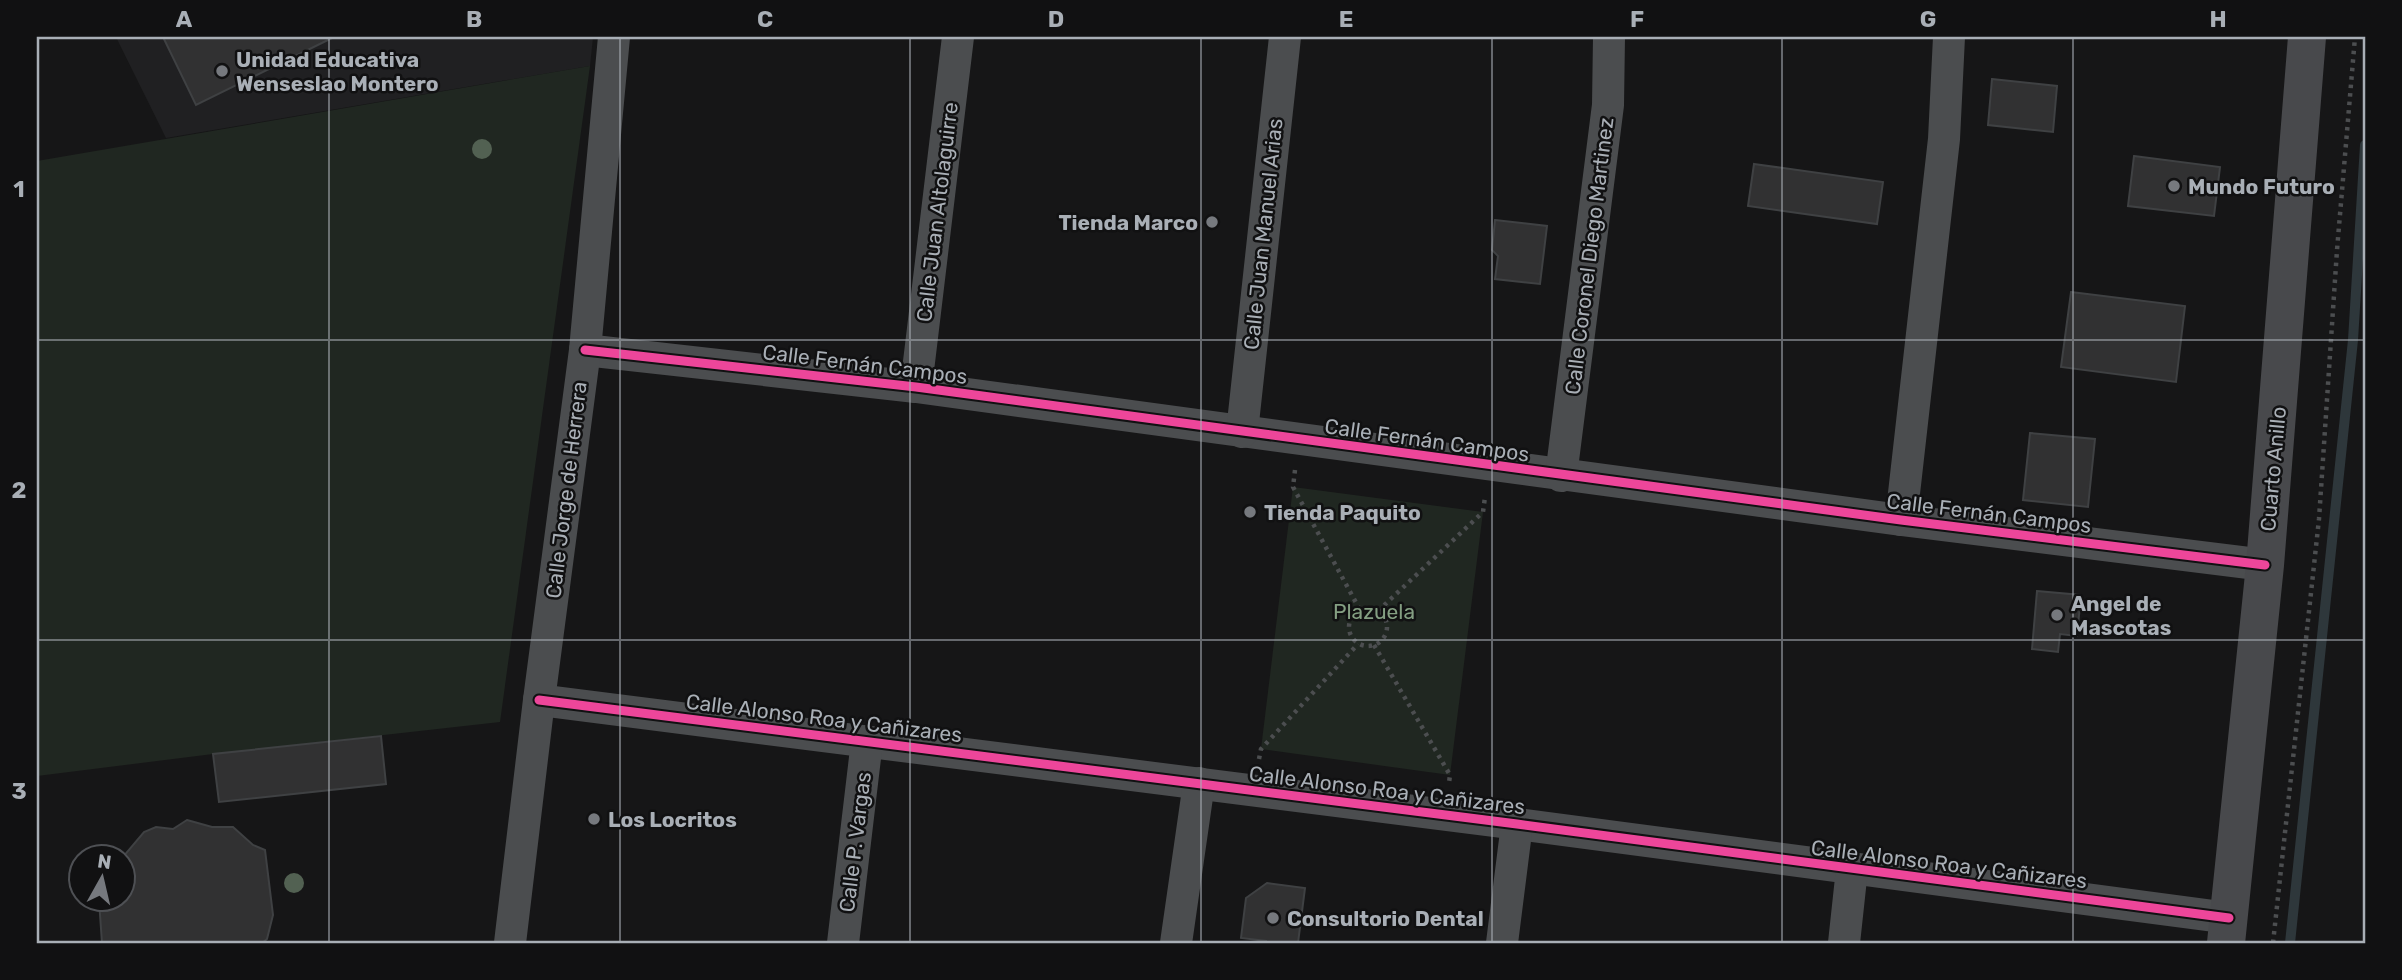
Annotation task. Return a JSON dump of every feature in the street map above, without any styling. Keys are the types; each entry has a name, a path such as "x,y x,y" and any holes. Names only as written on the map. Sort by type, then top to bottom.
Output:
{"highway":[{"name":"Cuarto Anillo","path":"2228,931 2265,565 2307,37"}],"street":[{"name":"Calle Jorge de Herrera","path":"510,943 585,350 614,37"},
{"name":"Calle Juan Altolaguirre","path":"916,387 958,37"},
{"name":"Calle Juan Manuel Arias","path":"1241,432 1285,37"},
{"name":"Calle Coronel Diego Martinez","path":"1561,476 1608,105 1609,37"},
{"path":"1901,520 1944,139 1949,37"},
{"name":"Calle Fernán Campos","path":"585,350 916,387 1561,476 2265,565"},
{"name":"Calle Alonso Roa y Cañizares","path":"539,700 1852,869 2228,931"},
{"name":"Calle P. Vargas","path":"843,943 867,741"},
{"path":"1176,943 1199,783"},
{"path":"1502,943 1517,824"},
{"path":"1844,943 1852,869"}],"path":[{"path":"2273,943 2319,519 2355,37"},
{"path":"1299,440 1293,487 1360,610"},
{"path":"1378,611 1483,512 1490,466"},
{"path":"1360,610 1378,611 1387,628 1382,640 1374,645 1358,643 1353,639 1349,627 1351,619 1360,610"},
{"path":"1253,790 1261,749 1358,643"},
{"path":"1374,645 1450,775 1447,815"}],"shaded area":[{"path":"116,37 593,37 590,66 166,138"}],"green space":[{"path":"590,66 500,722 37,776 37,161"},
{"name":"Plazuela","path":"1293,487 1483,512 1450,775 1261,749"}],"building":[{"name":"Unidad Educativa Wenseslao Montero","path":"163,37 334,37 196,105"},
{"path":"1992,79 2057,86 2053,132 1988,125"},
{"name":"Mundo Futuro","path":"2134,156 2220,167 2214,216 2128,206"},
{"path":"1754,164 1883,182 1877,224 1748,206"},
{"path":"1495,220 1547,226 1540,284 1495,279 1498,256 1492,250"},
{"path":"2071,292 2185,306 2176,382 2061,367"},
{"path":"2030,433 2095,439 2088,507 2023,500"},
{"name":"Angel de Mascotas","path":"2037,591 2081,595 2077,636 2060,634 2058,652 2032,649"},
{"path":"381,736 386,784 219,802 213,754"},
{"path":"187,820 212,827 233,827 253,845 265,850 273,915 267,939 262,943 102,943 100,914 136,914 136,844 134,844 144,832 156,827 173,829"},
{"name":"Consultorio Dental","path":"1267,883 1305,888 1298,943 1266,943 1241,938 1246,898"}],"waterway":[{"path":"2290,943 2353,340 2365,145"}],"cycle path":[{"path":"585,350 916,387 1901,520 2265,565"},
{"path":"539,700 1517,824 2229,918"}],"place":[{"name":"Unidad Educativa Wenseslao Montero","path":"222,71"},
{"name":"Mundo Futuro","path":"2174,186"},
{"name":"Tienda Marco","path":"1212,222"},
{"name":"Tienda Paquito","path":"1250,512"},
{"name":"Angel de Mascotas","path":"2057,615"},
{"name":"Los Locritos","path":"594,819"},
{"name":"Consultorio Dental","path":"1273,918"}]}
